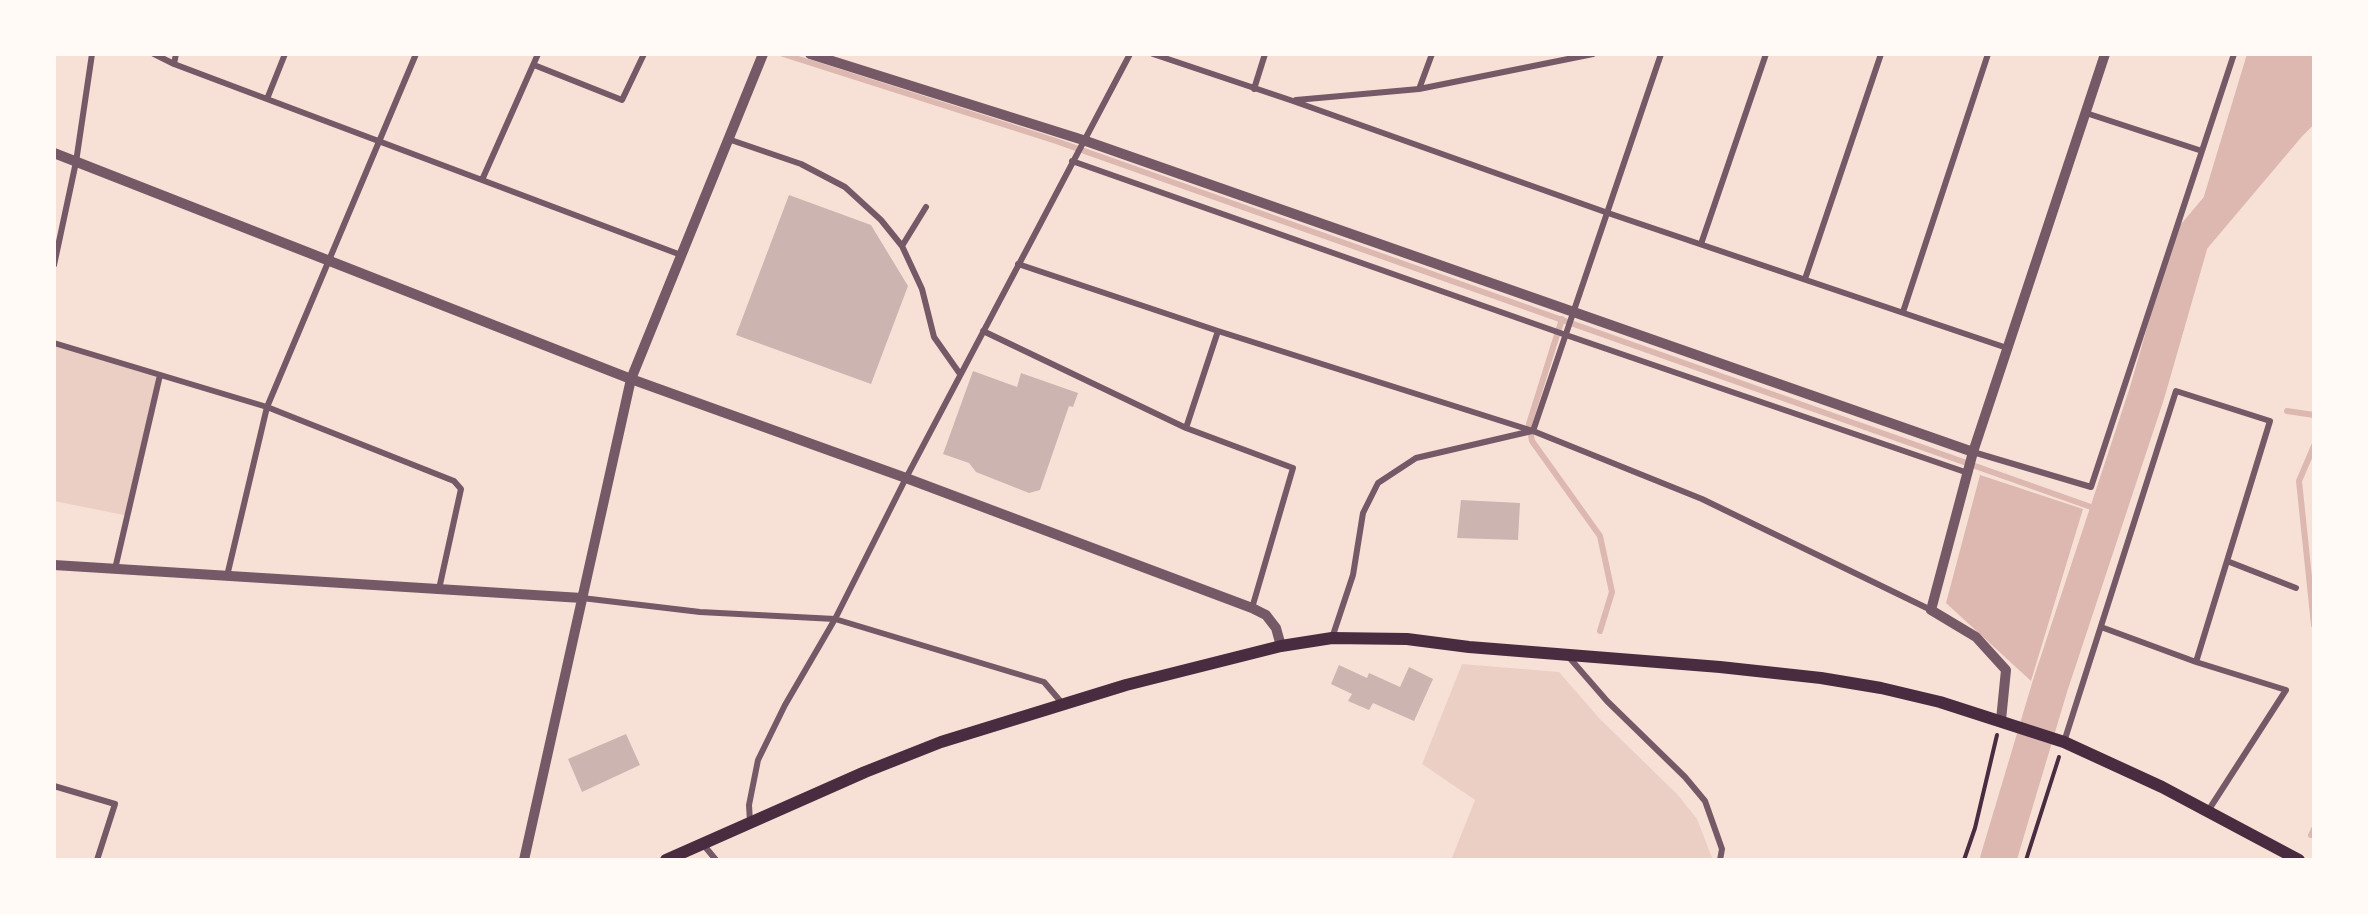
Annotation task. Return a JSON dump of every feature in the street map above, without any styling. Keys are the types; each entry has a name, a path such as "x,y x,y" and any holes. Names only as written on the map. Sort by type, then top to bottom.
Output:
{"main road":[{"path":"666,860 865,772 941,742 1136,682 1281,646 1332,638 1407,639 1821,678 1881,688 2001,720 2064,742 2208,811 2299,860"}],"street":[{"path":"54,265 76,162 92,54"},
{"path":"154,54 174,64 681,255"},
{"path":"174,64 176,54"},
{"path":"267,99 285,54"},
{"path":"227,576 267,407 416,54"},
{"path":"482,180 538,54"},
{"path":"534,65 622,100 644,54"},
{"path":"524,860 631,379 763,54"},
{"path":"810,54 1083,140 1973,452 2091,487 2234,54"},
{"path":"750,822 749,805 758,760 785,705 835,620 960,374 1130,54"},
{"path":"1153,54 1293,101 1608,213 2007,348"},
{"path":"1254,89 1265,54"},
{"path":"1419,89 1432,54"},
{"path":"1293,101 1419,89 1593,54"},
{"path":"1533,431 1661,54"},
{"path":"1701,244 1766,54"},
{"path":"1805,279 1881,54"},
{"path":"1903,312 1988,54"},
{"path":"1931,610 1973,452 2106,54"},
{"path":"2086,113 2202,151"},
{"path":"728,139 801,164 845,187 881,220 902,246 922,289 934,337 960,374"},
{"path":"54,153 631,379 906,478 1252,608 1266,615 1271,621 1276,628 1281,646"},
{"path":"1072,161 1566,335 1968,473"},
{"path":"902,246 926,207"},
{"path":"1018,264 1218,331 1533,431 1702,499 1931,610 1976,637 2006,670 2001,720"},
{"path":"984,331 1186,428 1293,468 1252,608"},
{"path":"1186,428 1218,331"},
{"path":"54,344 267,407 454,481 461,489 439,589"},
{"path":"115,569 160,375"},
{"path":"2064,742 2176,391 2270,421 2196,662"},
{"path":"1332,638 1353,575 1363,513 1378,483 1416,458 1533,431"},
{"path":"2227,561 2296,588"},
{"path":"54,565 582,598 700,612 835,620 1044,682 1062,703"},
{"path":"2101,627 2196,662 2286,690 2208,811"},
{"path":"1566,655 1607,701 1685,777 1705,801 1722,849 1720,860"},
{"path":"54,786 116,804 97,860"},
{"path":"702,843 716,860"}],"path":[{"path":"1965,860 1976,828 2001,720"},
{"path":"2026,860 2064,742"}],"shaded area":[{"path":"2247,54 2314,54 2314,89 2201,206"},
{"path":"54,343 160,375 129,516 54,501"},
{"path":"1980,475 2083,509 2031,681 1946,603"},
{"path":"1462,664 1559,672 1600,719 1678,795 1697,819 1713,860 1451,860 1475,800 1422,764"}],"building":[{"path":"789,195 871,225 908,286 871,384 736,335"},
{"path":"973,371 1017,387 1021,373 1078,393 1073,407 1069,406 1040,490 1029,493 976,472 969,463 943,454"},
{"path":"1461,500 1520,503 1518,540 1457,538"},
{"path":"1339,665 1367,678 1369,673 1400,687 1409,667 1433,679 1414,721 1373,703 1369,710 1348,701 1352,694 1331,684"},
{"path":"626,734 640,765 582,792 568,759"}],"waterway":[{"path":"783,54 1056,141 2108,513"},
{"path":"1998,860 2050,686 2147,393 2191,240 2289,124 2314,99"},
{"path":"1562,319 1529,424 1532,441 1600,536 1612,592 1600,631"},
{"path":"2287,411 2314,415"},
{"path":"2314,446 2299,481 2314,625"},
{"path":"2311,835 2314,829"}]}
